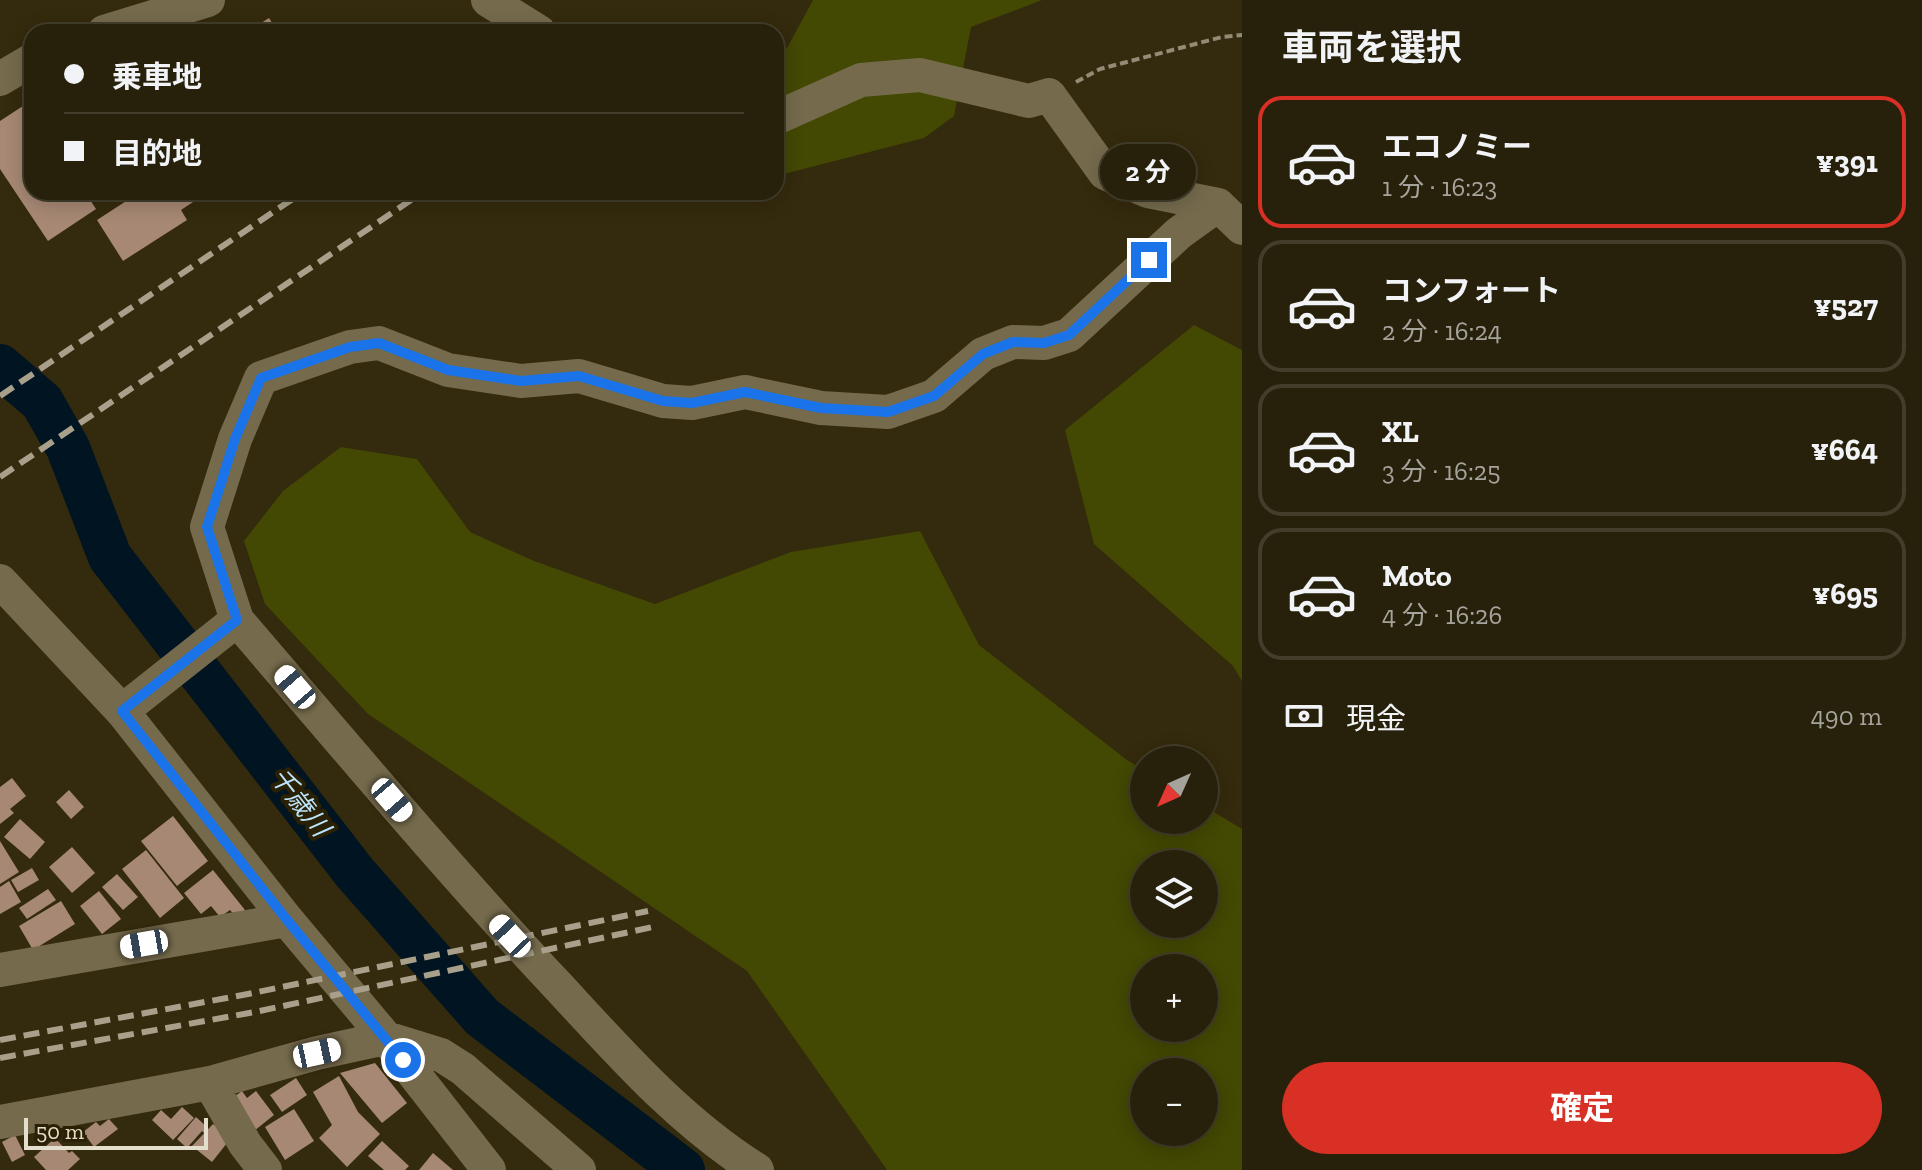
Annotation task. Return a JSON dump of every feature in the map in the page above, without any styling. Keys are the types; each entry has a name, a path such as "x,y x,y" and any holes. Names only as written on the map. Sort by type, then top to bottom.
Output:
{"street":[{"path":"130,24 208,0"},
{"path":"488,0 526,24"},
{"path":"0,79 24,65"},
{"path":"784,114 861,80 920,75 1029,101 1049,95 1105,173 1148,191 1230,216"},
{"path":"757,1170 662,1098 489,913 231,624 207,527 235,439 261,378 350,347 379,343 448,370 521,381 579,376 663,401 692,403 745,392 821,408 888,412 934,396 983,354 1013,342 1044,343 1069,335 1179,233 1230,216"},
{"path":"0,581 127,707 287,920 386,1038 489,1170"},
{"path":"127,707 231,624"},
{"path":"0,970 287,920"},
{"path":"1,1119 210,1083 317,1053 386,1038 441,1055 463,1069 579,1170"},
{"path":"210,1083 245,1144 265,1170"}],"path":[{"path":"1049,95 1100,69 1222,37 1242,35"}],"green space":[{"path":"813,0 1042,0 971,27 954,116 924,138 784,174 784,52"},
{"path":"1194,325 1242,350 1242,681 1233,666 1094,544 1065,430"},
{"path":"341,447 417,459 470,532 534,561 655,604 791,552 920,531 979,645 1130,762 1130,834 1218,834 1218,814 1242,829 1242,1170 887,1170 747,971 368,714 265,604 244,541 283,491"}],"building":[{"path":"24,105 24,200 90,200 96,209 48,241 0,169 0,121"},
{"path":"128,200 196,200 181,210 187,220 123,261 97,220"},
{"path":"12,778 26,796 10,809 14,813 0,824 0,787"},
{"path":"69,790 84,807 71,819 56,802"},
{"path":"173,816 208,861 177,886 141,841"},
{"path":"20,819 45,842 30,859 4,837"},
{"path":"0,841 19,872 0,884"},
{"path":"72,847 95,873 72,893 49,867"},
{"path":"146,850 184,898 160,918 122,869"},
{"path":"32,868 39,880 18,892 11,880"},
{"path":"213,870 245,910 236,917 230,910 220,917 211,906 201,914 184,893"},
{"path":"117,874 138,897 123,910 102,887"},
{"path":"9,881 21,902 0,914 0,887"},
{"path":"48,889 56,900 27,919 19,908"},
{"path":"99,891 121,919 102,934 80,906"},
{"path":"61,901 75,924 33,950 19,926"},
{"path":"375,1063 407,1103 382,1123 340,1073"},
{"path":"339,1076 358,1112 380,1134 347,1167 319,1138 332,1125 313,1092"},
{"path":"296,1078 307,1095 282,1112 270,1095"},
{"path":"242,1091 247,1098 256,1091 274,1115 254,1131 230,1100"},
{"path":"182,1107 194,1118 173,1140 152,1120 161,1110 171,1119"},
{"path":"294,1109 314,1141 285,1160 265,1127"},
{"path":"196,1117 208,1128 187,1148 177,1139"},
{"path":"109,1119 118,1129 94,1147 83,1132 96,1122 100,1126"},
{"path":"213,1124 231,1138 212,1162 192,1146"},
{"path":"15,1135 25,1155 12,1162 2,1142"},
{"path":"55,1138 69,1153 72,1151 80,1159 68,1170 46,1170 34,1157"},
{"path":"382,1141 409,1166 405,1170 384,1170 368,1156"},
{"path":"433,1153 453,1170 419,1170"}],"waterway":[{"name":"千歳川","path":"0,366 42,402 68,448 110,557 355,873 482,1017 683,1170"}],"railway":[{"path":"0,396 291,200"},
{"path":"0,477 411,200"},
{"path":"0,1040 248,994 648,911"},
{"path":"0,1058 255,1012 653,927"}],"route":[{"path":"403,1060 287,920 122,711 237,620 207,527 235,439 261,378 350,347 379,343 448,370 521,381 579,376 663,401 692,403 745,392 821,408 888,412 934,396 983,354 1013,342 1044,343 1069,335 1149,260"}]}
